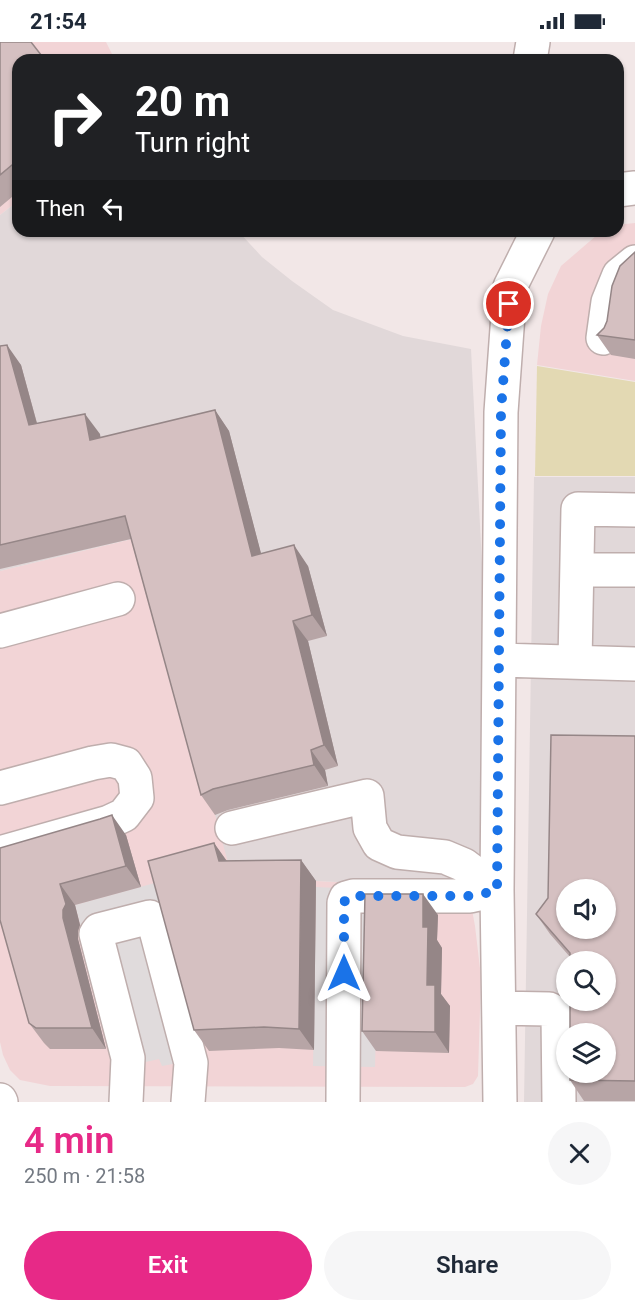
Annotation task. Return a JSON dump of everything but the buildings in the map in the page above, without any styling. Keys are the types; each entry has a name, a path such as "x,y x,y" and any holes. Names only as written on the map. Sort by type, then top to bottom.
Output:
{"street":[{"path":"500,1102 497,891 501,411 514,237"},
{"path":"510,287 535,237"},
{"path":"603,338 608,302 619,275 635,262"},
{"path":"575,662 578,509 635,510"},
{"path":"577,570 635,570"},
{"path":"0,631 118,598"},
{"path":"499,660 635,664"},
{"path":"0,788 111,760 126,764 135,778 137,798 124,815 110,822 0,853"},
{"path":"232,828 367,796 370,828 379,844 397,852 445,857 464,865 497,891"},
{"path":"343,1102 344,903 346,898 353,896 470,896 497,891"},
{"path":"126,1102 129,1063 96,934 99,930 150,917 153,919 191,1063 188,1102"},
{"path":"499,1008 549,1009 558,1014 559,1102"}],"shaded area":[{"path":"0,42 106,42 112,54 12,54 12,206 0,215"},
{"path":"12,206 12,237 244,237 262,257 333,310 403,336 471,349 485,623 482,853 468,888 316,881 233,881 140,537 0,571 0,215"},
{"path":"635,223 635,381 537,365 541,326 548,294 561,266 595,237 624,237 625,224"},
{"path":"537,366 635,382 635,476 535,476"},
{"path":"534,477 635,477 635,1102 524,1102"},
{"path":"140,537 316,881 468,888 481,977 478,1076 473,1084 465,1087 50,1086 20,1080 10,1070 0,1042 0,571"},
{"path":"162,881 178,1063 162,1066 159,1059 141,1063 113,1049 75,905"},
{"path":"316,887 380,890 375,1067 313,1066"}],"route":[{"path":"344,973 344,903 346,898 353,896 470,896 497,891 501,411 509,304"}]}
